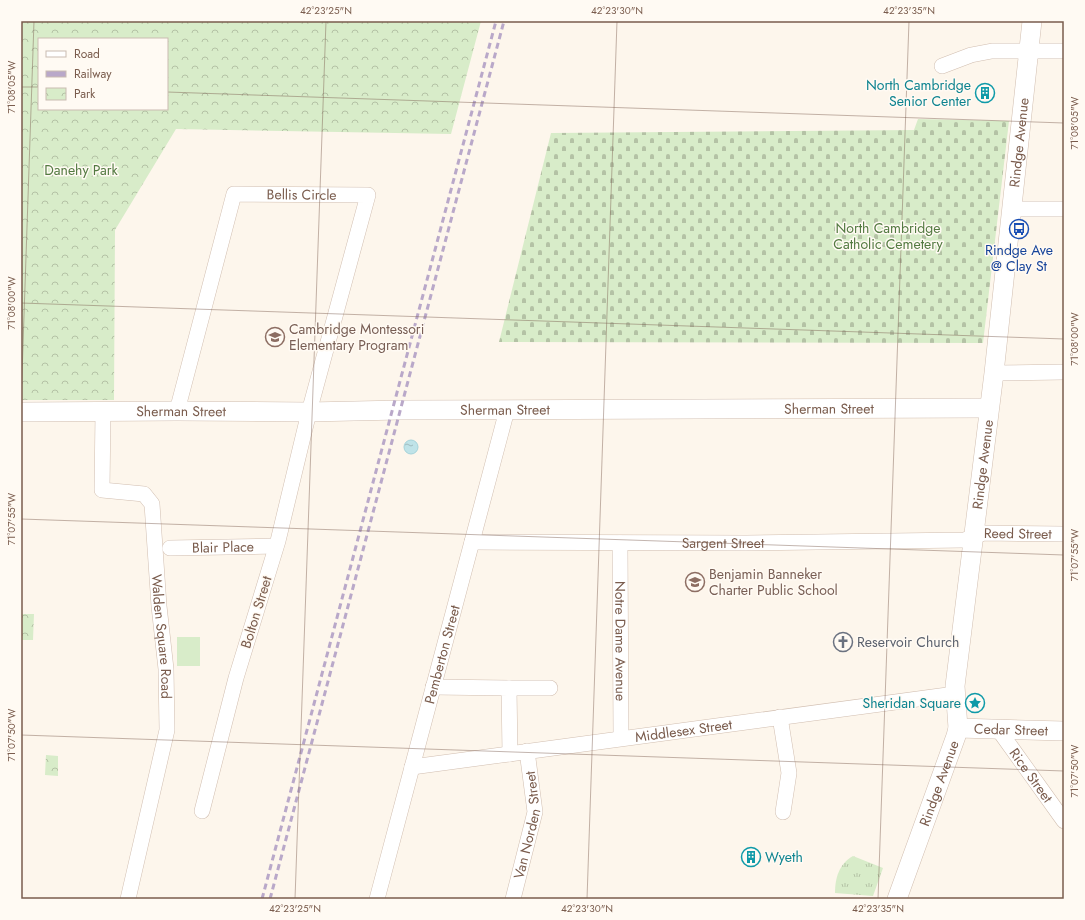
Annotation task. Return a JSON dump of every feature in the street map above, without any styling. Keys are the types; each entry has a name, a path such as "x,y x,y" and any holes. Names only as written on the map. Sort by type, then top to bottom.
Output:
{"street":[{"name":"Rindge Avenue","path":"897,899 948,761 958,728 955,694 988,408 994,373 1032,21"},
{"path":"942,66 979,53 999,50 1064,50"},
{"name":"Bellis Circle","path":"177,410 234,194 368,195 309,412"},
{"path":"1012,209 1064,210"},
{"path":"994,373 1064,372"},
{"name":"Sherman Street","path":"21,412 177,410 309,412 988,408"},
{"name":"Pemberton Street","path":"377,899 507,410"},
{"name":"Walden Square Road","path":"103,412 102,490 144,494 152,504 159,606 166,676 167,730 128,899"},
{"name":"Bolton Street","path":"202,811 236,678 276,546 309,412"},
{"name":"Reed Street","path":"973,537 984,533 1064,534"},
{"name":"Sargent Street","path":"472,542 620,543 964,540 973,537"},
{"name":"Notre Dame Avenue","path":"620,543 621,738"},
{"name":"Blair Place","path":"170,548 276,546"},
{"path":"433,687 550,688"},
{"path":"509,688 510,754"},
{"name":"Middlesex Street","path":"412,767 955,694"},
{"path":"780,717 789,773 783,812"},
{"name":"Cedar Street","path":"958,728 1064,731"},
{"name":"Rice Street","path":"998,730 1064,821"},
{"name":"Van Norden Street","path":"513,899 535,812 527,751"}],"green space":[{"name":"Danehy Park","path":"21,21 481,21 451,134 176,129 115,230 114,400 21,400"},
{"name":"North Cambridge Catholic Cemetery","path":"918,119 1009,121 983,343 499,342 551,133 914,130"},
{"path":"21,614 34,614 33,640 21,640"},
{"path":"177,637 200,637 200,666 177,666"},
{"path":"46,755 58,756 58,776 45,775"},
{"path":"853,856 883,868 873,896 835,893 837,877 841,867"}],"water":[{"path":"411,440 416,442 418,447 416,452 411,454 406,452 404,447 406,442"}],"railway":[{"path":"262,899 496,21"},
{"path":"270,899 504,21"}],"place":[{"name":"North Cambridge Senior Center","path":"985,93"},
{"name":"Rindge Ave @ Clay St","path":"1019,229"},
{"name":"Cambridge Montessori Elementary Program","path":"275,337"},
{"name":"Benjamin Banneker Charter Public School","path":"695,582"},
{"name":"Reservoir Church","path":"843,642"},
{"name":"Sheridan Square","path":"975,703"},
{"name":"Wyeth","path":"751,857"}]}
